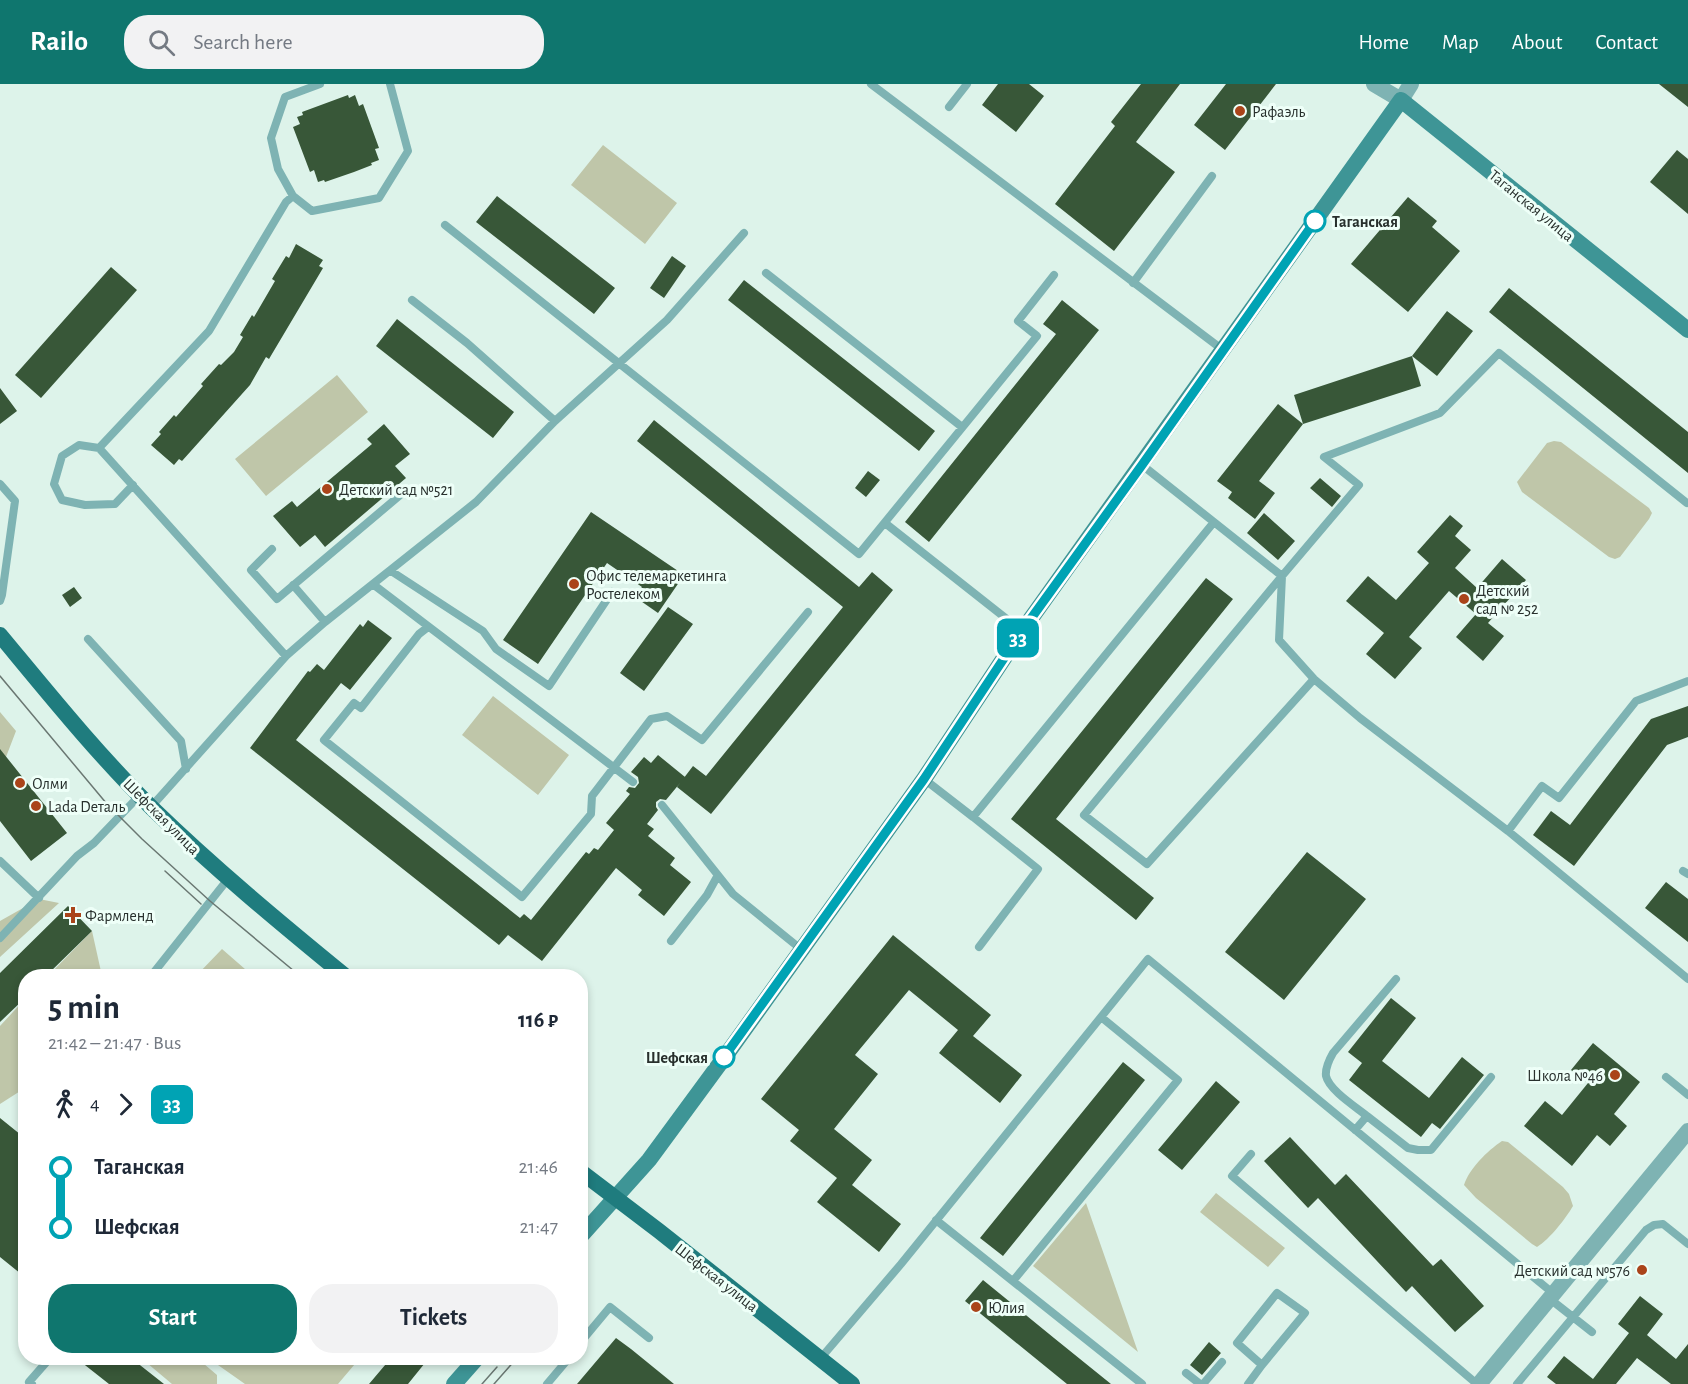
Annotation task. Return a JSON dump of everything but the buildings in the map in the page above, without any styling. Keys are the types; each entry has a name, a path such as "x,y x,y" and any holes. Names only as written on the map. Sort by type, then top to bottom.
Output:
{"main road":[{"name":"Таганская улица","path":"1401,100 1688,330"},
{"path":"588,1228 649,1160 802,950 924,779 1022,631 1401,100"},
{"name":"Шефская улица","path":"0,635 82,733 146,801 228,879 337,969"},
{"name":"Шефская улица","path":"588,1177 659,1230 852,1384"},
{"path":"454,1384 471,1365"}],"street":[{"name":"Таганская улица","path":"1374,84 1401,100"},
{"path":"1401,100 1411,84"},
{"path":"1478,1384 1688,1131"}],"lane":[{"path":"320,84 285,97 271,138 278,170 293,196 312,212 379,198 408,151 390,84"},
{"path":"871,84 1223,350"},
{"path":"949,107 967,84"},
{"path":"1133,283 1212,176"},
{"path":"99,448 209,331 286,202 293,196"},
{"path":"445,225 859,554 1037,336 1018,321 1054,275"},
{"path":"0,938 77,856 186,770 286,656 325,622 476,502 555,421 667,320 744,233"},
{"path":"766,273 962,427"},
{"path":"412,300 467,343 555,421"},
{"path":"1314,679 1147,864 1084,814 1359,484 1324,457 1440,413 1499,353 1687,503"},
{"path":"133,485 115,504 85,505 62,500 54,484 63,456 79,445 99,448 133,485 286,656"},
{"path":"1142,465 1282,576"},
{"path":"0,484 15,501 3,595 0,601"},
{"path":"272,549 250,570 277,600 405,491"},
{"path":"974,817 1214,522"},
{"path":"885,523 1022,631"},
{"path":"391,571 483,631 496,649 549,686 612,592"},
{"path":"1282,576 1279,640 1314,679 1360,718 1508,831 1688,979"},
{"path":"293,585 325,622"},
{"path":"374,585 633,783"},
{"path":"428,627 419,634 361,708 354,703 324,740 522,897 591,814 592,796 651,719 667,716 702,740 808,612"},
{"path":"88,639 180,741 186,770"},
{"path":"1508,831 1542,786 1559,798 1636,701 1688,681"},
{"path":"924,779 1038,869 979,947"},
{"path":"662,805 733,894 802,950"},
{"path":"0,861 39,898"},
{"path":"671,941 707,895 718,875"},
{"path":"157,969 228,879"},
{"path":"820,1359 1148,959 1355,1130 1592,1332"},
{"path":"1396,979 1327,1063 1326,1076 1332,1088 1408,1148 1431,1150 1491,1077"},
{"path":"1013,1281 1178,1080 1101,1017"},
{"path":"1666,1077 1688,1095"},
{"path":"1355,1130 1367,1116"},
{"path":"1251,1154 1232,1176 1478,1384"},
{"path":"936,1220 1142,1384"},
{"path":"1517,1384 1646,1230 1654,1225 1663,1224 1688,1244"},
{"path":"1248,1384 1305,1314 1277,1293 1237,1343 1262,1365"},
{"path":"588,1333 610,1307 649,1338"},
{"path":"1186,1373 1202,1384 1222,1362"},
{"path":"28,1383 44,1365"},
{"path":"547,1384 563,1365"}],"green space":[{"path":"603,145 677,203 645,244 571,185"},
{"path":"337,375 368,412 266,496 235,459"},
{"path":"1561,442 1649,508 1652,513 1620,557 1615,559 1609,557 1522,492 1517,482 1547,443"},
{"path":"493,696 569,755 538,795 462,735"},
{"path":"0,712 16,731 6,757 0,761"},
{"path":"39,899 59,903 0,957 0,921"},
{"path":"92,931 100,969 55,969"},
{"path":"222,949 245,969 203,969"},
{"path":"18,1007 18,1092 0,1104 0,1026"},
{"path":"1502,1141 1508,1142 1563,1187 1569,1194 1573,1206 1557,1228 1537,1247 1476,1198 1464,1185 1479,1161"},
{"path":"1216,1193 1285,1248 1268,1267 1200,1212"},
{"path":"1086,1203 1138,1352 1033,1266"},
{"path":"149,1365 205,1365 217,1375 217,1384 172,1384"},
{"path":"218,1365 354,1365 338,1384 245,1384"}],"tram line":[{"path":"0,676 107,804 210,901 292,969"},
{"path":"165,871 201,904"},
{"path":"494,1384 511,1365"},
{"path":"482,1384 497,1367"}],"bus line":[{"name":"33","path":"724,1057 924,779 1022,631 1315,221"}],"place":[{"name":"Рафаэль","path":"1240,111"},
{"name":"Таганская","path":"1315,221"},
{"name":"Детский сад №521","path":"327,489"},
{"name":"Офис телемаркетинга Ростелеком","path":"574,584"},
{"name":"Детский сад № 252","path":"1464,599"},
{"name":"Олми","path":"20,783"},
{"name":"Lada Dеталь","path":"36,806"},
{"name":"Фармленд","path":"73,915"},
{"name":"Шефская","path":"724,1057"},
{"name":"Школа №46","path":"1615,1075"},
{"name":"Детский сад №576","path":"1642,1270"},
{"name":"Юлия","path":"976,1307"}]}
